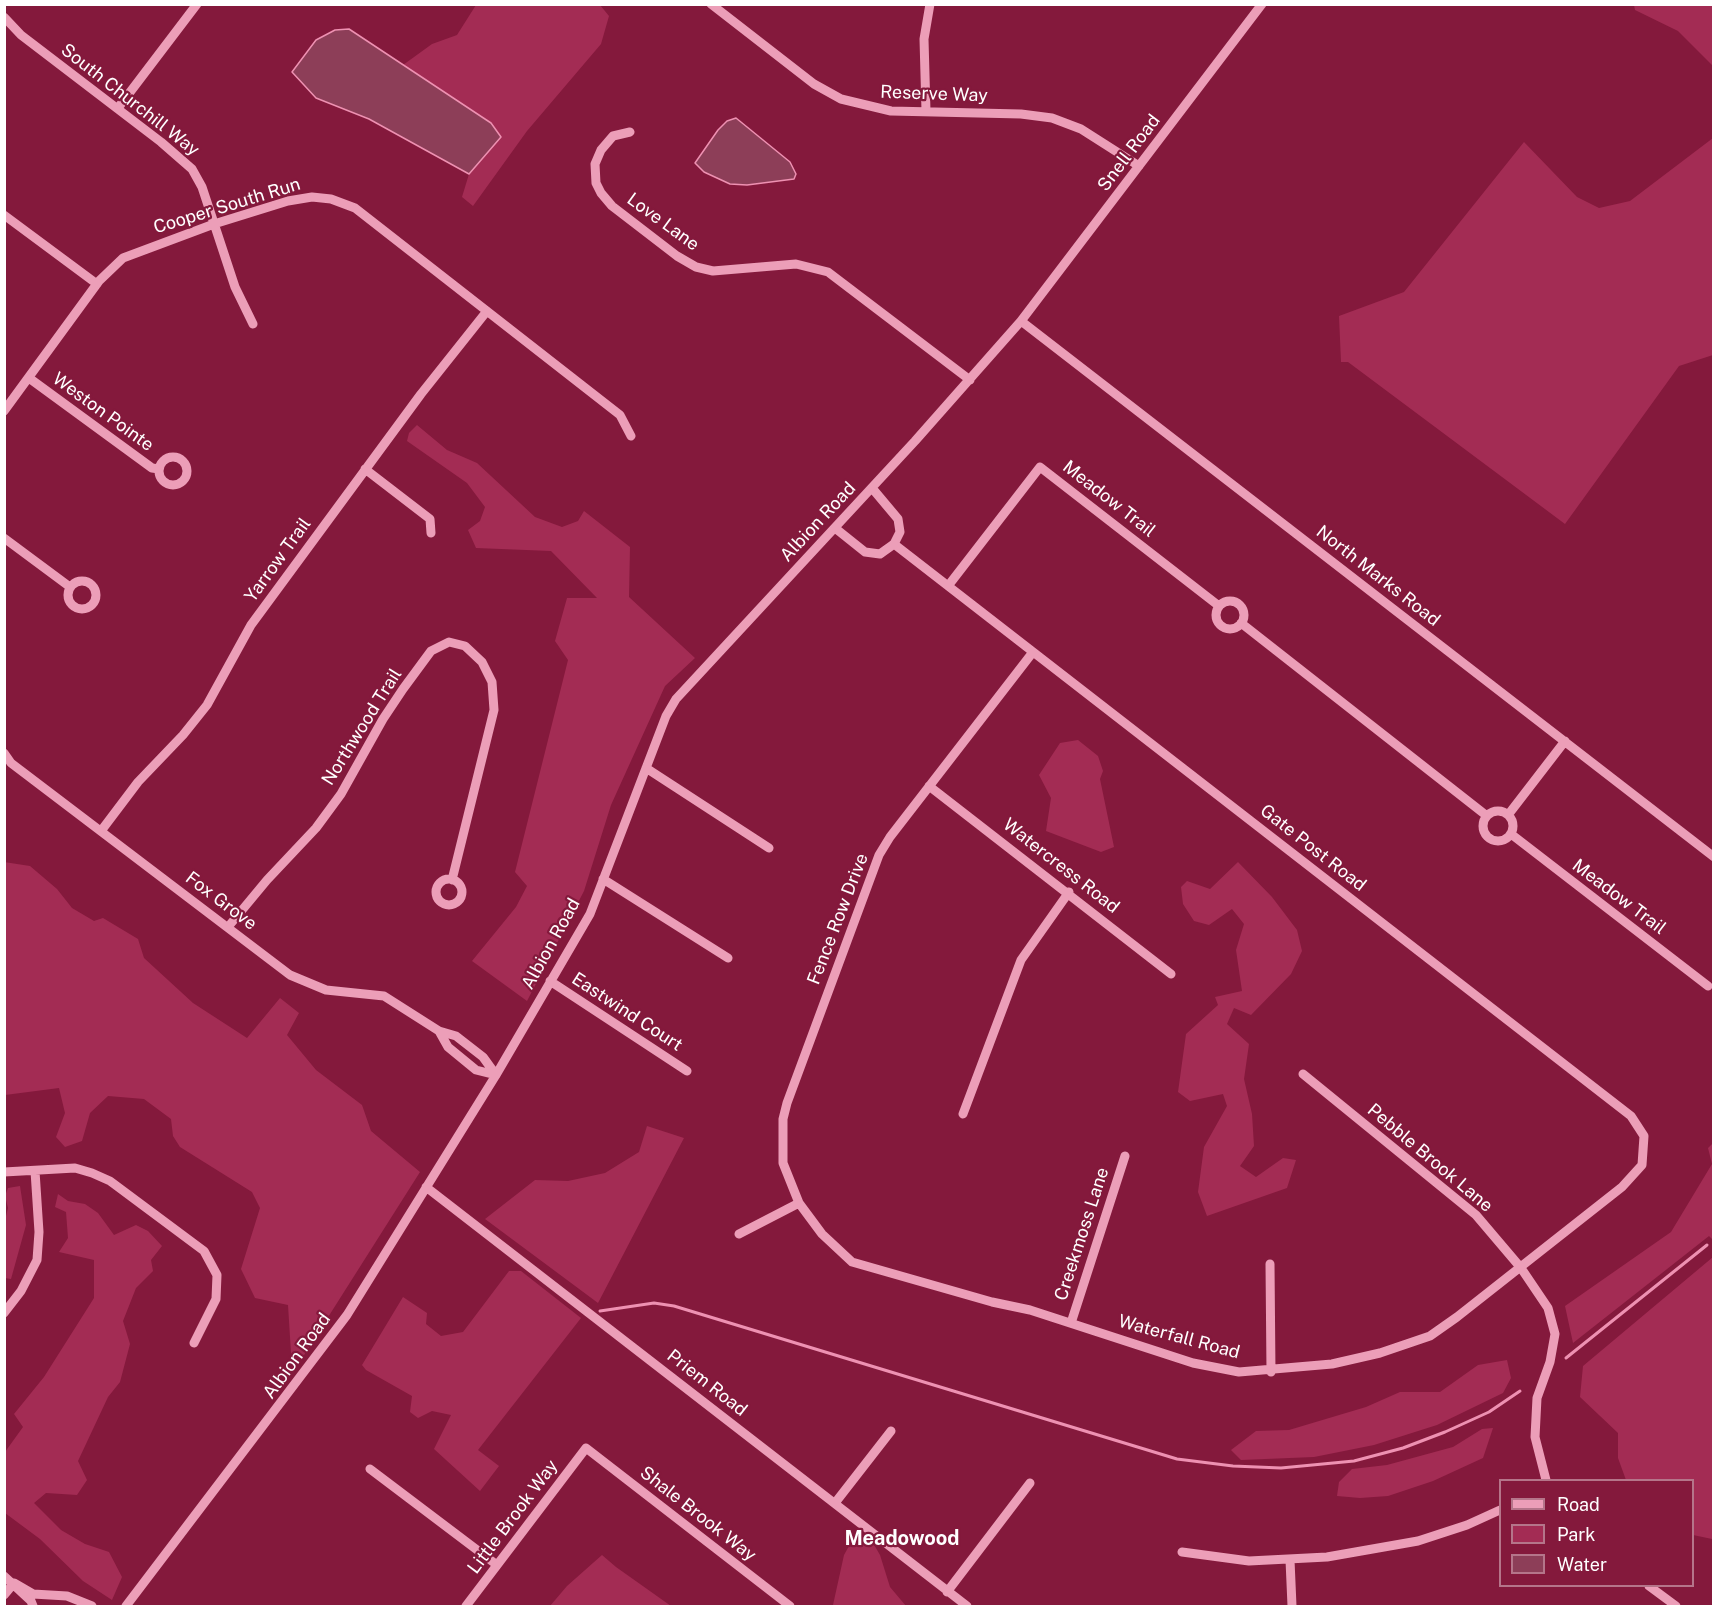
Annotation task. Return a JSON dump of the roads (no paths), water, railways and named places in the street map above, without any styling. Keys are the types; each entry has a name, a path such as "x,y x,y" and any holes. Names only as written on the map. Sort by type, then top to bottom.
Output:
{"street":[{"path":"118,108 197,4"},
{"name":"Reserve Way","path":"711,4 814,84 833,95 879,110 1021,114 1052,118 1091,135 1139,166"},
{"path":"926,111 924,39 930,4"},
{"name":"Snell Road","path":"1021,321 1262,4"},
{"name":"South Churchill Way","path":"4,17 21,35 118,108 192,169 202,187 235,287 253,324"},
{"name":"Love Lane","path":"630,132 613,136 601,150 595,164 596,183 612,206 677,256 696,267 713,271 795,264 828,272 970,380"},
{"name":"Cooper South Run","path":"4,411 113,265 134,252 214,224 303,198 344,202 355,208 620,415 631,436"},
{"path":"4,215 97,284"},
{"name":"Yarrow Trail","path":"101,831 138,782 183,735 207,705 251,625 365,469 487,311"},
{"name":"Albion Road","path":"126,1606 347,1316 496,1075 583,927 666,716 681,693 872,488 1021,321"},
{"name":"North Marks Road","path":"1021,321 1713,857"},
{"name":"Weston Pointe","path":"28,378 152,468 159,469"},
{"name":"Meadow Trail","path":"948,586 1040,467 1219,606"},
{"path":"365,469 430,519 431,533"},
{"path":"835,528 865,552 880,554 894,544 900,532 898,519 872,488"},
{"path":"4,538 70,587"},
{"name":"Gate Post Road","path":"894,544 1631,1116 1644,1137 1642,1166 1608,1198"},
{"name":"Meadow Trail","path":"1229,601 1237,602 1244,613 1241,623 1231,629 1222,627 1216,619 1219,606 1229,601"},
{"name":"Meadow Trail","path":"1241,623 1487,816"},
{"name":"Northwood Trail","path":"228,927 267,880 316,828 341,794 383,719 403,689 431,651 449,642 465,646 482,662 492,682 494,710 452,880"},
{"name":"Fence Row Drive","path":"799,1203 783,1164 783,1119 875,864 890,837 1033,652"},
{"path":"1508,815 1565,741"},
{"name":"Fox Grove","path":"4,753 11,763 290,975 326,990 384,996 439,1031 456,1036 483,1057 496,1075"},
{"path":"646,768 770,848"},
{"name":"Watercress Road","path":"929,786 1069,892 1171,974"},
{"path":"1500,811 1508,815 1513,825 1511,834 1500,841 1491,839 1484,827 1487,816 1500,811"},
{"name":"Meadow Trail","path":"1511,834 1708,986"},
{"path":"603,879 728,958"},
{"path":"963,1114 1021,960 1069,892"},
{"name":"Eastwind Court","path":"550,981 687,1071"},
{"name":"Fox Grove","path":"439,1031 448,1047 476,1070 496,1075"},
{"name":"Pebble Brook Lane","path":"1303,1074 1476,1215 1521,1268 1548,1308 1555,1334 1550,1362 1537,1398 1535,1437 1546,1479"},
{"name":"Creekmoss Lane","path":"1071,1323 1125,1156"},
{"path":"4,1172 75,1168 110,1181 204,1251 217,1275 216,1299 194,1343"},
{"path":"4,1314 21,1291 37,1260 39,1232 35,1171"},
{"name":"Priem Road","path":"426,1188 967,1606"},
{"name":"Waterfall Road","path":"799,1203 822,1234 852,1262 1071,1323 1193,1363 1239,1372 1271,1372 1371,1356 1430,1336 1521,1268 1608,1198"},
{"path":"739,1234 799,1203"},
{"path":"1269,1264 1271,1372"},
{"path":"835,1503 891,1431"},
{"name":"Little Brook Way","path":"466,1606 586,1448"},
{"name":"Shale Brook Way","path":"586,1448 790,1606"},
{"path":"370,1468 497,1565"},
{"path":"947,1592 1030,1483"},
{"path":"1182,1552 1249,1561 1290,1560 1360,1552 1418,1541 1467,1525 1499,1510"},
{"path":"1290,1560 1292,1606"},
{"path":"4,1576 33,1594 67,1596 92,1606"},
{"path":"4,1595 14,1583"},
{"path":"14,1583 33,1606"},
{"path":"1650,1587 1676,1606"}],"water":[{"path":"349,29 491,123 501,137 469,174 369,119 316,98 292,72 316,40 335,30"},
{"path":"736,118 790,162 796,174 794,179 747,185 730,184 704,172 695,163 718,130 727,121"}],"waterway":[{"path":"1566,1358 1707,1245"},
{"path":"600,1311 654,1303 674,1306 1177,1459 1233,1466 1281,1468 1354,1461 1403,1448 1445,1432 1489,1412 1520,1391"}],"district":[{"name":"Meadowood","path":"902,1539"}]}
